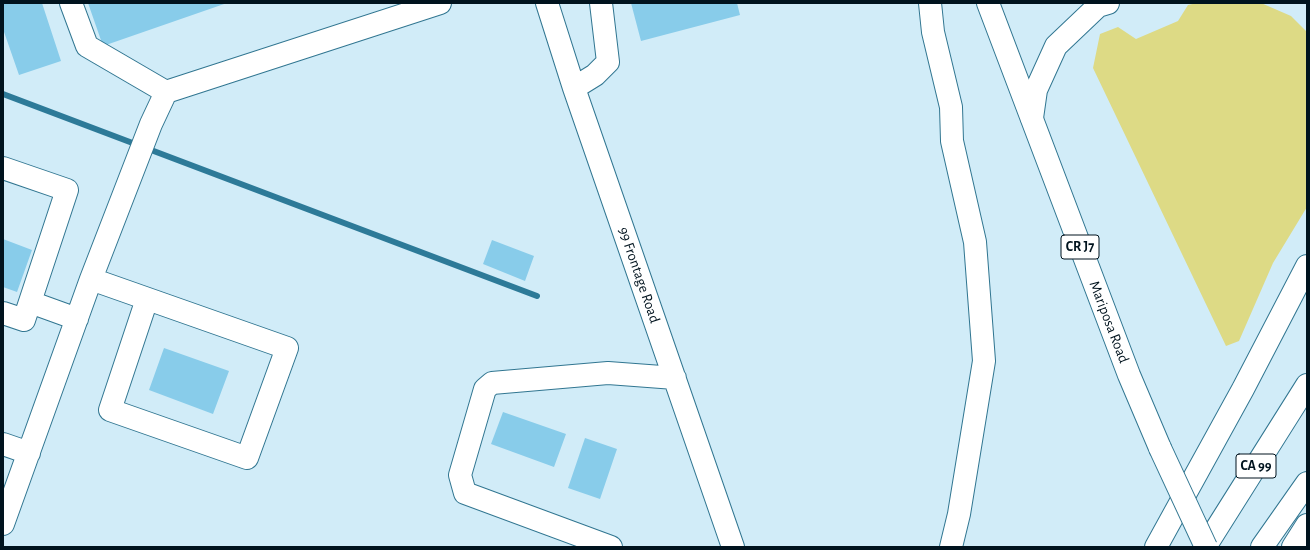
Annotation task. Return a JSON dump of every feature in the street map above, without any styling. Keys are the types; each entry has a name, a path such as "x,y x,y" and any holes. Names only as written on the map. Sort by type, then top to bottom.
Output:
{"main road":[{"path":"71,3 88,46 166,92"},
{"path":"3,524 91,280 151,124 166,92 440,3"},
{"name":"99 Frontage Road","path":"547,3 574,88 733,547"},
{"path":"574,88 595,75 608,62 601,3"},
{"path":"930,3 933,32 951,107 952,141 975,242 984,362 959,514 951,547"},
{"name":"Mariposa Road","path":"988,3 1129,375 1205,547"},
{"path":"1032,118 1036,90 1056,46 1098,6 1108,3"},
{"path":"3,168 67,190 24,320 3,313"},
{"path":"1156,547 1243,389 1307,266"},
{"path":"91,280 147,299 287,348 247,458 110,410 147,299"},
{"path":"30,302 77,319"},
{"path":"611,547 465,493 460,475 485,390 492,383 608,373 675,378"},
{"name":"CA 99","path":"1205,547 1307,385"},
{"path":"3,444 29,453"},
{"path":"1262,547 1307,483"},
{"path":"1293,547 1307,525"}],"shaded area":[{"path":"1197,3 1261,3 1291,16 1307,32 1307,207 1273,263 1239,341 1226,346 1093,68 1100,34 1118,27 1136,39 1178,21 1188,5"}],"building":[{"path":"3,3 42,3 61,61 19,75 3,29"},
{"path":"88,3 227,3 103,46"},
{"path":"631,3 737,3 740,15 641,41"},
{"path":"3,239 32,250 17,292 3,287"},
{"path":"492,240 534,256 525,281 483,264"},
{"path":"164,348 229,371 213,414 149,390"},
{"path":"503,412 566,434 554,467 491,444"},
{"path":"585,438 617,449 600,499 568,488"}],"waterway":[{"path":"3,94 537,296"}]}
